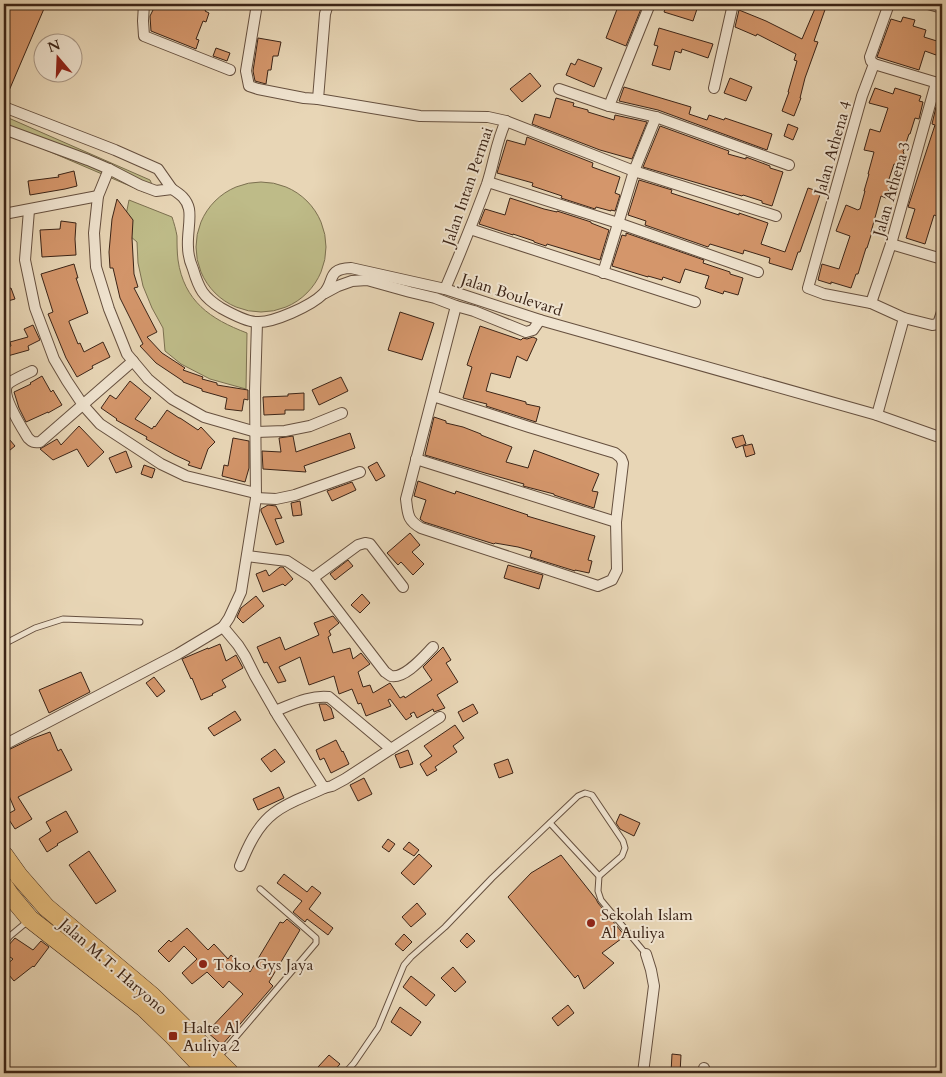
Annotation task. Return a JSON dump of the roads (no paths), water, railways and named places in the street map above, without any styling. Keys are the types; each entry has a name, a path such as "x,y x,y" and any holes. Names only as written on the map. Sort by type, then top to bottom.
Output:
{"highway":[{"name":"Jalan M.T. Haryono","path":"4,855 19,876 46,907 148,1002 212,1067 230,1073"},
{"name":"Jalan M.T. Haryono","path":"4,886 30,919 148,1002"}],"street":[{"path":"144,4 144,36 230,70"},
{"path":"257,4 246,71 249,86 296,96 420,116 488,118 506,121 634,171 776,216"},
{"path":"318,99 322,42 328,4"},
{"path":"609,106 650,4"},
{"path":"714,88 733,4"},
{"name":"Jalan Athena 4","path":"871,303 824,294 808,288 862,96 874,64 870,57 889,4"},
{"path":"928,4 942,8"},
{"path":"874,64 939,84"},
{"name":"Jalan Athena 3","path":"871,303 891,244 939,84"},
{"path":"559,89 609,106 656,117 790,165"},
{"path":"4,107 115,150 158,169 172,189 183,196 189,208 188,249 196,280 201,291 208,299 222,308 242,318 257,322 255,392 256,496 242,592 229,618 223,627 178,654 4,745"},
{"path":"603,273 634,171 656,117"},
{"name":"Jalan Intan Permai","path":"446,288 488,182 498,140 506,121"},
{"path":"4,129 109,169 156,191 172,189"},
{"path":"109,169 98,196 94,233 96,267 109,309 127,354 148,379 172,399 204,417 256,432 285,432 310,426 342,414"},
{"path":"488,182 618,223 758,272"},
{"path":"4,214 98,196"},
{"path":"29,210 25,260 35,308 54,358 67,382 83,405 100,424 161,464 186,476 256,496 276,498 295,495 360,472"},
{"path":"470,229 695,302"},
{"path":"891,244 942,259"},
{"name":"Jalan Boulevard","path":"257,322 300,310 325,293 333,274 341,268 351,268 446,288 540,320 877,415 942,438"},
{"path":"325,293 352,281 367,280 435,298 526,332 533,330 540,320"},
{"path":"871,303 904,318 932,325 938,324 942,312"},
{"path":"434,396 616,453 621,458 623,463 616,522 617,570 612,580 598,586 421,528 412,523 408,514 406,499 456,306"},
{"path":"877,415 904,318"},
{"path":"32,371 7,384 5,390 7,400 31,442 36,443 40,442 133,361"},
{"path":"416,459 616,522"},
{"path":"313,578 358,545 365,543 370,544 402,587"},
{"path":"247,556 287,561 313,578 390,676 405,673 433,647"},
{"path":"223,627 245,656 275,710 324,788"},
{"path":"275,710 309,698 329,697 391,749"},
{"path":"240,866 255,834 274,812 345,779 440,718"},
{"path":"643,1073 654,986 646,954"}],"lane":[{"path":"4,644 35,628 63,620 140,622"},
{"path":"345,1073 378,1028 404,965 578,796 585,793 592,795 623,841 625,848 622,856 599,876 598,891 602,900 646,954"},
{"path":"550,823 599,876"},
{"path":"212,1067 316,943 316,938 260,889"},
{"path":"4,944 10,936 30,919"}],"place":[{"name":"Sekolah Islam Al Auliya","path":"591,923"},
{"name":"Toko Gys Jaya","path":"203,964"},
{"name":"Halte Al Auliya 2","path":"173,1036"}]}
